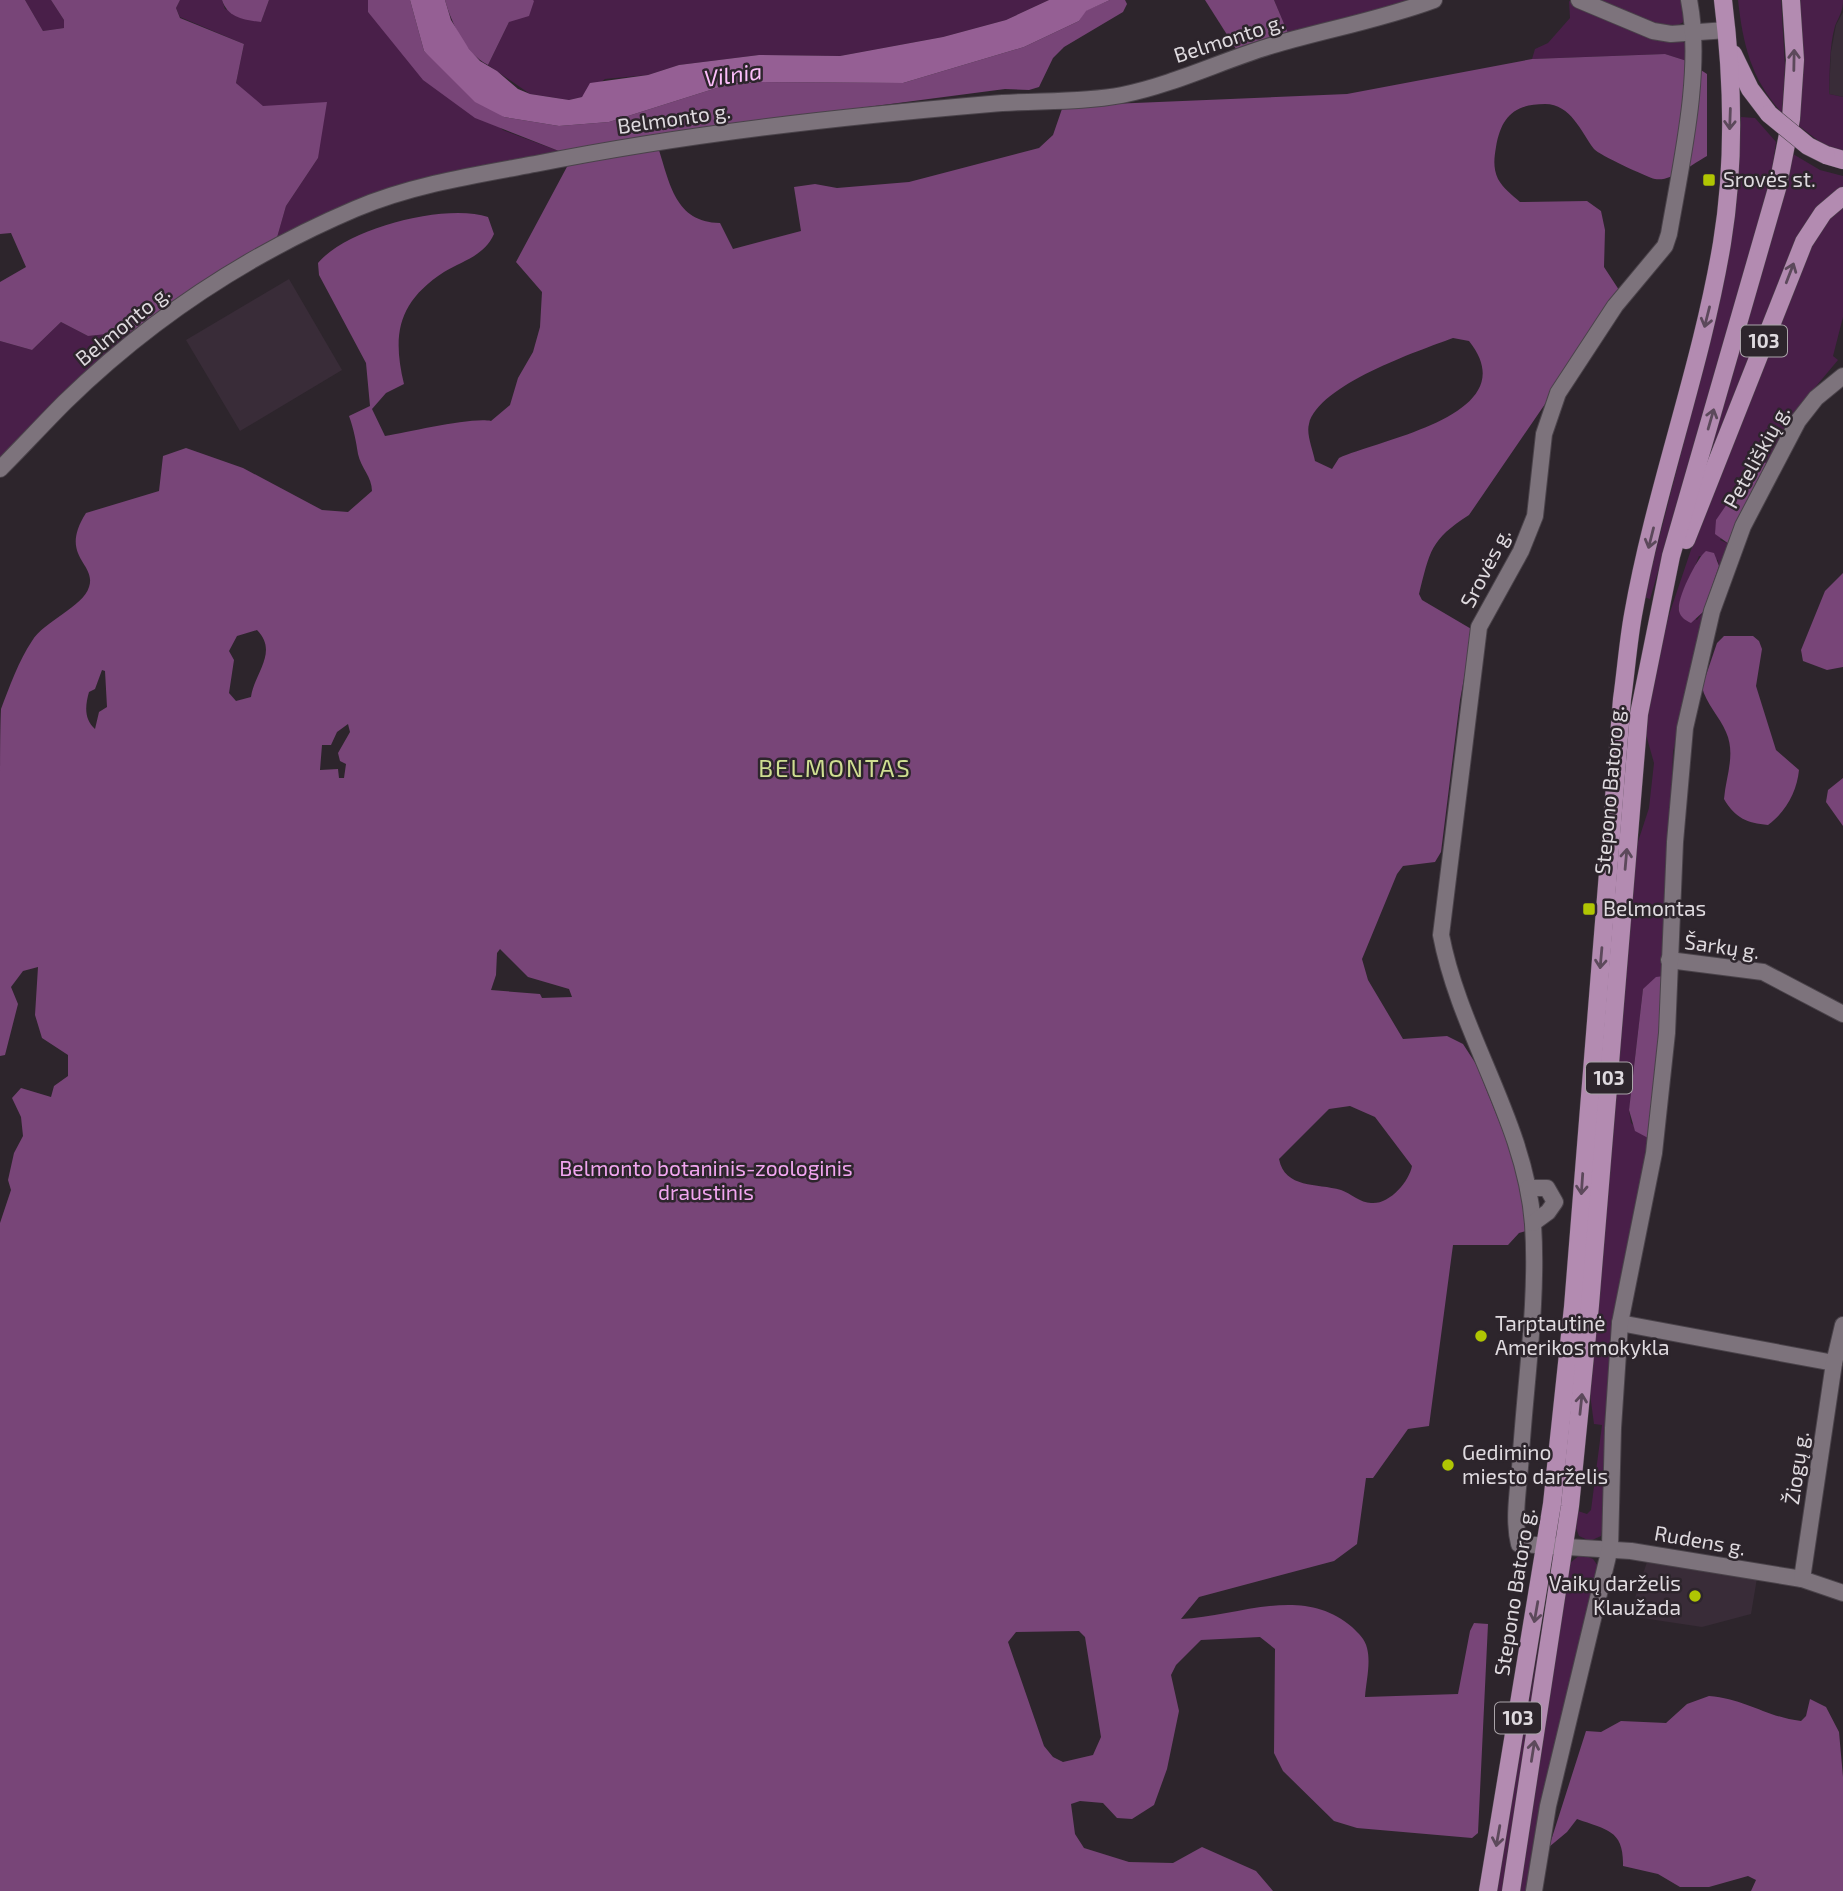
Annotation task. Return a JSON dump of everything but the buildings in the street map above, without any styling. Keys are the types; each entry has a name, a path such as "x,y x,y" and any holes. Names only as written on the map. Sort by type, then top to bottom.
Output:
{"main road":[{"name":"103","path":"1723,0 1731,51"},
{"name":"Stepono Batoro g.","path":"1511,1891 1566,1545 1591,1292 1639,714 1671,556 1778,185 1791,119 1795,60 1791,0"},
{"name":"Stepono Batoro g.","path":"1488,1891 1547,1544 1573,1307 1622,699 1633,615 1712,297 1723,241 1728,182 1731,51"},
{"path":"1731,51 1750,89 1769,114 1808,146 1834,158"},
{"name":"103","path":"1658,612 1794,264 1813,227 1843,196"}],"street":[{"name":"Belmonto g.","path":"0,469 66,401 118,355 216,280 305,232 400,193 637,145 995,103 1076,101 1122,94 1197,73 1275,44 1405,11 1434,0"},
{"path":"1579,0 1653,31 1671,34 1727,30"},
{"name":"Srovės g.","path":"1547,1544 1519,1544 1517,1536 1533,1223 1528,1188 1507,1119 1451,975 1441,935 1479,627 1521,551 1535,516 1544,435 1558,393 1615,306 1665,246 1670,234 1693,67 1689,0"},
{"name":"Peteliškių g.","path":"1669,960 1675,842 1685,729 1724,570 1743,526 1798,421 1816,398 1843,376"},
{"path":"1534,1891 1548,1806 1610,1548 1613,1428 1620,1323 1654,1153 1667,1033 1669,960"},
{"name":"Šarkų g.","path":"1669,960 1763,972 1843,1014"},
{"path":"1528,1188 1547,1188 1555,1202 1548,1212 1533,1223"},
{"path":"1620,1323 1833,1363"},
{"name":"Žiogų g.","path":"1802,1579 1833,1363 1843,1325"},
{"name":"Rudens g.","path":"1547,1544 1610,1548 1802,1579 1842,1590"}],"shaded area":[{"path":"25,0 51,0 64,20 64,28 43,31"},
{"path":"180,0 222,0 225,9 261,22 269,0 368,0 368,12 503,130 564,153 419,182 276,241 286,206 318,158 236,83 244,44 180,17 176,8"},
{"path":"533,0 1049,0 1006,20 943,37 840,56 759,55 679,65 648,75 605,79 582,97 569,100 530,94 488,65 509,22"},
{"path":"1274,0 1408,0 1406,4 1288,33"},
{"path":"1594,0 1684,0 1687,20 1671,29"},
{"path":"1738,0 1781,0 1785,66 1782,113 1763,87 1750,61"},
{"path":"1800,0 1843,0 1832,42 1829,94 1843,97 1843,152 1824,145 1799,126 1802,71"},
{"path":"1569,1 1612,19 1686,43 1687,61 1665,54 1532,59 1535,49 1548,43 1570,18"},
{"path":"1843,12 1843,97 1829,94 1831,52 1836,25"},
{"path":"1741,117 1755,118 1776,142 1769,192 1650,599 1644,597 1689,422 1736,195"},
{"path":"1793,154 1820,170 1843,176 1843,187 1824,204 1707,465"},
{"path":"1843,205 1843,317 1833,356 1838,360 1802,403 1720,540 1729,544 1719,566 1718,560 1699,556 1678,609 1697,620 1703,612 1673,752 1664,976 1643,989 1629,1110 1631,1123 1650,1139 1604,1521 1601,1536 1590,1541 1579,1536 1576,1528 1578,1511 1587,1514 1591,1510 1602,1425 1594,1424 1590,1394 1634,854 1649,808 1654,763 1645,731 1653,679 1669,615 1695,538 1805,259 1824,223"},
{"path":"289,279 342,370 240,431 186,340"},
{"path":"61,322 88,336 135,331 0,458 0,341 32,350"},
{"path":"1581,1554 1593,1559 1598,1566 1540,1805 1526,1891 1518,1891 1570,1563"},
{"name":"Vaikų darželis Klaužada","path":"1647,1562 1757,1578 1751,1614 1702,1627 1629,1616"},
{"path":"1553,1564 1503,1891 1496,1891"}],"green space":[{"path":"0,0 25,0 43,31 64,28 64,20 51,0 180,0 176,8 180,18 244,44 236,83 263,106 327,102 318,158 286,206 276,241 135,331 88,336 61,322 32,350 0,341 0,282 26,267 11,233 0,234"},
{"path":"222,0 269,0 261,22 232,14"},
{"path":"368,0 410,0 424,51 504,117 559,126 609,122 723,86 761,82 903,83 1024,47 1079,21 1085,11 1110,0 1125,0 1127,4 1123,12 1064,47 1053,58 1039,87 1029,90 1005,89 791,117 564,153 475,118 423,80 368,12"},
{"path":"445,0 534,1 529,16 509,22 488,65 466,45 451,19"},
{"path":"1205,0 1274,0 1288,33 1238,52"},
{"name":"Belmonto botaninis-zoologinis draustinis","path":"1665,54 1687,61 1707,74 1707,156 1675,175 1655,179 1598,152 1569,114 1554,105 1525,107 1517,110 1505,121 1498,137 1494,163 1500,182 1520,202 1587,201 1601,211 1605,230 1604,267 1621,293 1469,515 1439,540 1429,557 1419,594 1422,600 1473,630 1460,700 1441,852 1435,862 1403,866 1397,874 1362,959 1368,980 1403,1039 1447,1036 1463,1044 1476,1064 1523,1181 1526,1231 1519,1233 1508,1245 1453,1245 1429,1426 1408,1429 1373,1478 1366,1478 1357,1544 1334,1561 1199,1597 1181,1619 1291,1605 1312,1607 1333,1614 1352,1627 1366,1645 1368,1666 1365,1697 1458,1694 1470,1631 1474,1623 1488,1624 1478,1833 1472,1838 1357,1828 1334,1821 1283,1771 1274,1753 1275,1649 1260,1637 1201,1640 1176,1665 1171,1675 1179,1711 1167,1769 1154,1805 1132,1819 1117,1818 1103,1803 1080,1801 1071,1804 1075,1834 1084,1848 1129,1862 1173,1863 1202,1847 1256,1871 1273,1891 0,1891 0,1223 11,1190 8,1180 14,1153 23,1136 21,1117 12,1098 21,1088 51,1097 54,1086 68,1076 68,1055 42,1038 35,1015 38,967 23,971 11,987 18,1004 5,1055 0,1056 1,709 32,641 45,627 79,601 89,587 90,579 80,558 76,540 78,528 86,513 159,491 163,456 186,448 243,468 322,510 348,512 372,491 359,459 349,416 370,406 366,363 319,275 318,263 332,250 373,229 423,216 448,213 488,217 494,234 485,248 429,283 408,307 399,335 400,366 404,384 386,393 372,409 385,436 455,423 491,421 510,405 518,378 533,352 540,327 542,292 516,262 569,163 658,147 671,187 684,208 705,221 720,223 733,249 801,231 794,187 815,184 837,188 909,182 1039,148 1053,135 1063,106 1347,94 1532,59","holes":["1453,338 1469,341 1482,366 1480,387 1465,405 1443,419 1339,458 1332,469 1315,461 1308,428 1316,410 1349,383 1394,361","257,630 263,638 266,655 251,697 236,701 229,693 234,660 229,651 237,636","102,670 105,671 107,707 99,712 95,729 86,712 89,692 95,689","348,724 350,732 338,753 340,761 346,764 344,778 339,778 338,769 320,770 322,745 331,745 337,732","500,949 528,977 569,989 572,997 542,998 540,994 491,990 496,975 497,953","1350,1106 1375,1117 1412,1166 1407,1179 1397,1191 1385,1200 1371,1203 1341,1190 1295,1180 1282,1169 1279,1159 1329,1109","1079,1631 1085,1637 1101,1737 1093,1755 1063,1762 1053,1757 1044,1746 1008,1642 1016,1632"]},
{"path":"1758,459 1768,464 1729,544 1715,534 1716,520"},
{"path":"1706,551 1714,553 1719,566 1703,612 1691,623 1681,615 1679,605 1688,579"},
{"path":"1843,573 1843,667 1827,670 1803,661 1801,650 1825,591"},
{"path":"1724,636 1753,636 1759,641 1762,649 1756,686 1776,750 1799,770 1790,800 1768,825 1742,818 1724,799 1730,757 1729,740 1702,687 1717,643"},
{"path":"1843,778 1843,826 1826,802 1828,790"},
{"path":"1664,976 1650,1139 1635,1131 1629,1110 1643,989 1656,977"},
{"path":"1709,1696 1801,1721 1806,1716 1810,1699 1826,1707 1839,1732 1843,1777 1843,1891 1751,1891 1756,1880 1748,1876 1709,1887 1680,1887 1658,1874 1623,1866 1623,1854 1617,1838 1605,1829 1577,1819 1567,1832 1549,1847 1586,1731 1601,1732 1621,1721 1666,1723 1687,1704"}],"water":[{"name":"Vilnia","path":"410,0 445,0 451,20 480,61 518,89 530,94 569,100 582,97 590,83 648,75 679,65 759,55 840,56 943,37 1006,20 1049,0 1110,0 1086,11 1079,21 1024,47 903,83 761,82 723,86 609,122 559,126 504,117 475,102 424,51"}],"place":[{"name":"Srovės st.","path":"1709,180"},
{"name":"Belmontas","path":"1589,909"},
{"name":"Tarptautinė Amerikos mokykla","path":"1481,1336"},
{"name":"Gedimino miesto darželis","path":"1448,1465"},
{"name":"Vaikų darželis Klaužada","path":"1695,1596"}],"district":[{"name":"BELMONTAS","path":"835,769"}]}
